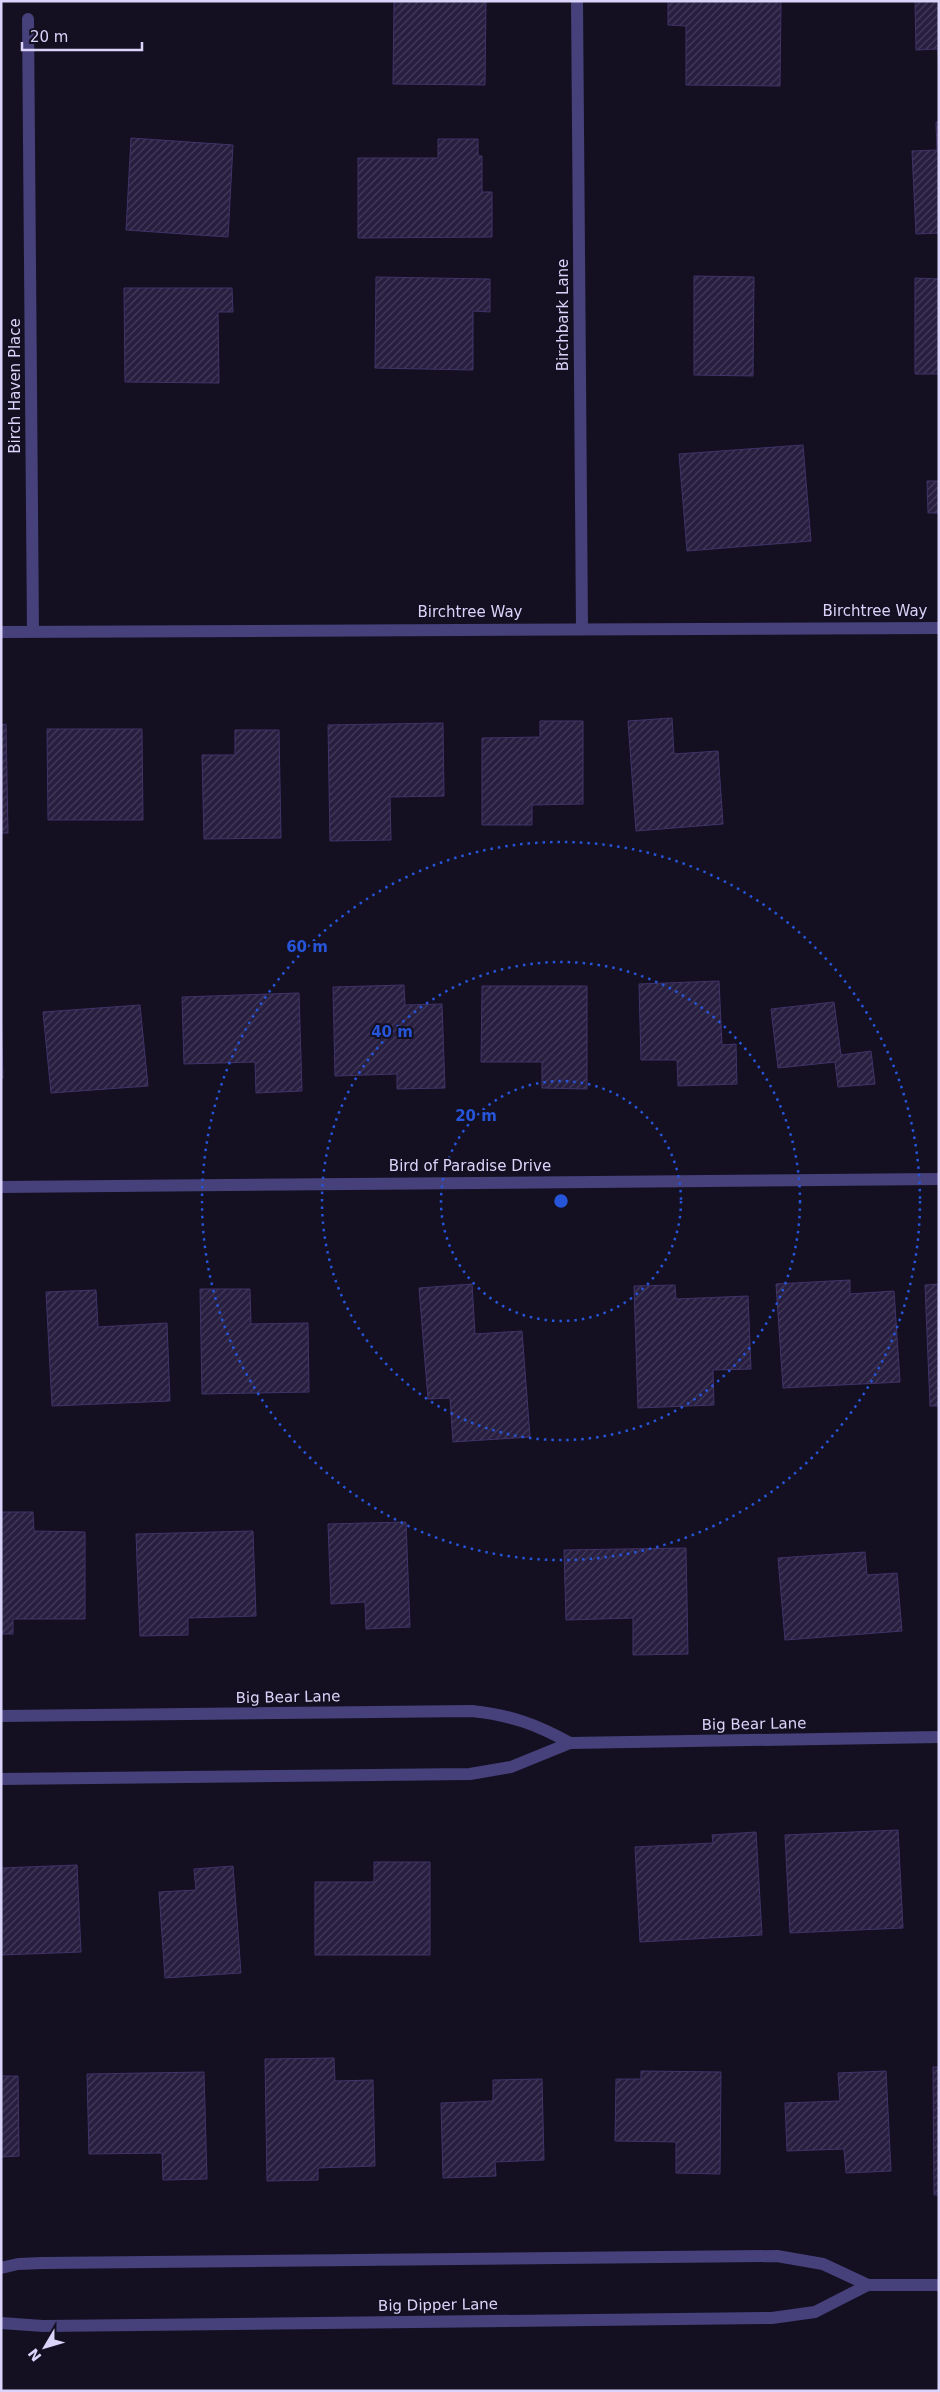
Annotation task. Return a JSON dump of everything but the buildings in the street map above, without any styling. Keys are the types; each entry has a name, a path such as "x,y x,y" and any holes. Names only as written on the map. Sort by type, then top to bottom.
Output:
{"street":[{"name":"Birchbark Lane","path":"576,1 582,628"},
{"name":"Birch Haven Place","path":"28,19 33,632"},
{"name":"Birchtree Way","path":"1,632 582,628 939,628"},
{"name":"Bird of Paradise Drive","path":"1,1187 939,1179"},
{"name":"Big Bear Lane","path":"1,1716 472,1711 520,1719 543,1728 570,1743"},
{"name":"Big Bear Lane","path":"1,1779 470,1774 511,1767 570,1743 939,1737"},
{"name":"Big Dipper Lane","path":"1,2268 18,2264 42,2263 777,2256 823,2264 868,2285 939,2285"},
{"name":"Big Dipper Lane","path":"1,2323 43,2326 772,2318 815,2312 868,2285"}]}
